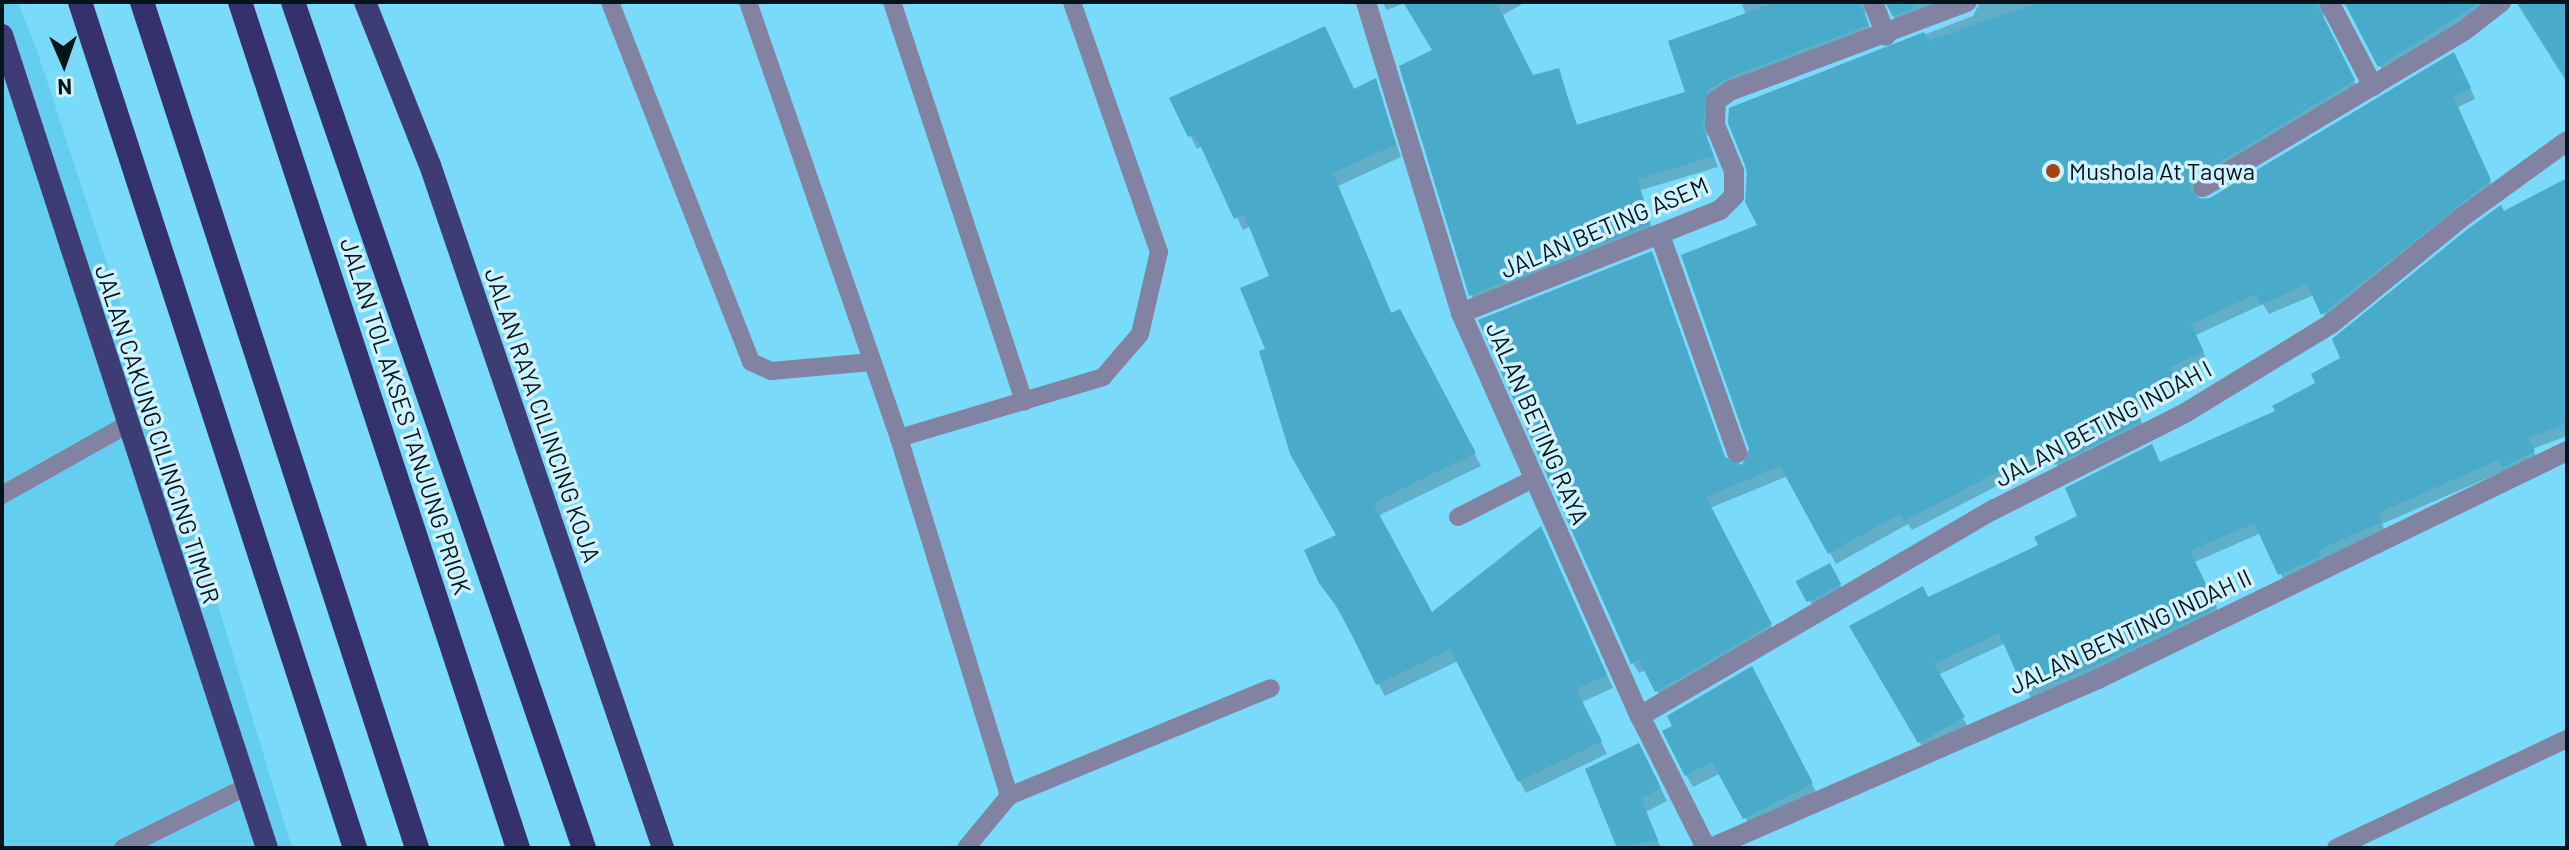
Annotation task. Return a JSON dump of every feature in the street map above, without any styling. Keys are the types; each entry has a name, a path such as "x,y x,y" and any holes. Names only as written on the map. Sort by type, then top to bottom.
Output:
{"highway":[{"path":"80,2 355,848"},
{"path":"142,2 417,848"},
{"name":"JALAN TOL AKSES TANJUNG PRIOK","path":"240,2 518,848"},
{"path":"293,2 584,848"},
{"name":"JALAN RAYA CILINCING KOJA","path":"365,2 430,165 663,848"},
{"name":"JALAN CAKUNG CILINCING TIMUR","path":"2,35 126,425 267,848"}],"street":[{"name":"JALAN BETING RAYA","path":"1366,2 1461,313 1640,716 1708,848"},
{"path":"1873,2 1886,36"},
{"name":"JALAN BETING ASEM","path":"1461,313 1720,210 1734,196 1734,171 1715,125 1716,101 1730,91 1886,36 1967,2"},
{"path":"2329,2 2373,86"},
{"path":"2203,187 2373,86 2501,2"},
{"name":"JALAN BETING INDAH I","path":"1640,716 1993,510 2185,413 2318,332 2567,141"},
{"path":"1660,235 1737,453"},
{"name":"JALAN BENTING INDAH II","path":"1708,848 2098,679 2567,451"}],"lane":[{"path":"610,2 751,362 771,371 872,362"},
{"path":"748,2 899,438 1009,796"},
{"path":"892,2 1024,402"},
{"path":"899,438 1103,377 1140,334 1159,252 1072,2"},
{"path":"2,495 126,425"},
{"path":"1458,517 1535,478"},
{"path":"966,848 1009,796 1271,688"},
{"path":"2336,848 2567,739"},
{"path":"123,848 248,786"}],"shaded area":[{"path":"2,2 18,2 36,48 195,530 292,848 2,848"}],"building":[{"path":"1403,2 1496,2 1533,75 1559,68 1576,125 1685,92 1668,41 1777,2 1860,2 1868,25 1725,79 1708,90 1702,125 1714,156 1637,179 1650,224 1469,296 1399,66 1432,50"},
{"path":"1887,2 1912,2 1914,8 1892,16"},
{"path":"2041,2 2316,2 2355,80 2196,176 2190,188 2197,199 2210,198 2454,52 2471,88 2453,96 2491,180 2321,315 2307,284 2261,305 2256,294 2191,324 2204,352 2170,367 2176,380 2132,399 2141,421 2054,465 2046,447 1904,521 1900,514 1828,554 1780,466 1706,497 1772,624 1655,692 1639,660 1631,664 1478,320 1652,251 1725,457 1742,465 1749,449 1681,255 1757,225 1745,202 1747,170 1728,123 1729,108 1924,32 1928,41"},
{"path":"2344,2 2480,2 2378,67"},
{"path":"2517,2 2567,2 2567,80"},
{"path":"1325,26 1354,89 1376,78 1396,144 1333,173 1391,313 1400,309 1476,453 1373,503 1432,612 1541,526 1607,675 1576,689 1602,741 1518,782 1450,649 1376,685 1342,614 1319,583 1304,550 1336,535 1290,454 1259,351 1265,349 1240,288 1269,276 1244,214 1234,219 1195,134 1188,137 1169,98"},
{"path":"2567,178 2567,423 2528,438 2535,451 2502,468 2498,460 2378,513 2382,522 2318,550 2321,556 2278,575 2254,523 2190,551 2217,607 2093,667 2025,693 1999,633 1934,664 1965,717 1918,743 1849,626 1923,586 1928,597 2038,545 2034,537 2077,516 2065,488 2152,444 2160,462 2275,411 2272,406 2315,383 2311,374 2340,358 2332,339 2469,228 2501,205 2504,211"},
{"path":"1830,563 1841,584 1807,603 1796,581"},
{"path":"1752,666 1813,783 1743,819 1712,762 1685,776 1662,731 1672,726 1667,716"},
{"path":"1639,743 1661,788 1641,799 1658,840 1617,848 1585,769"}],"place":[{"name":"Mushola At Taqwa","path":"2053,171"}]}
